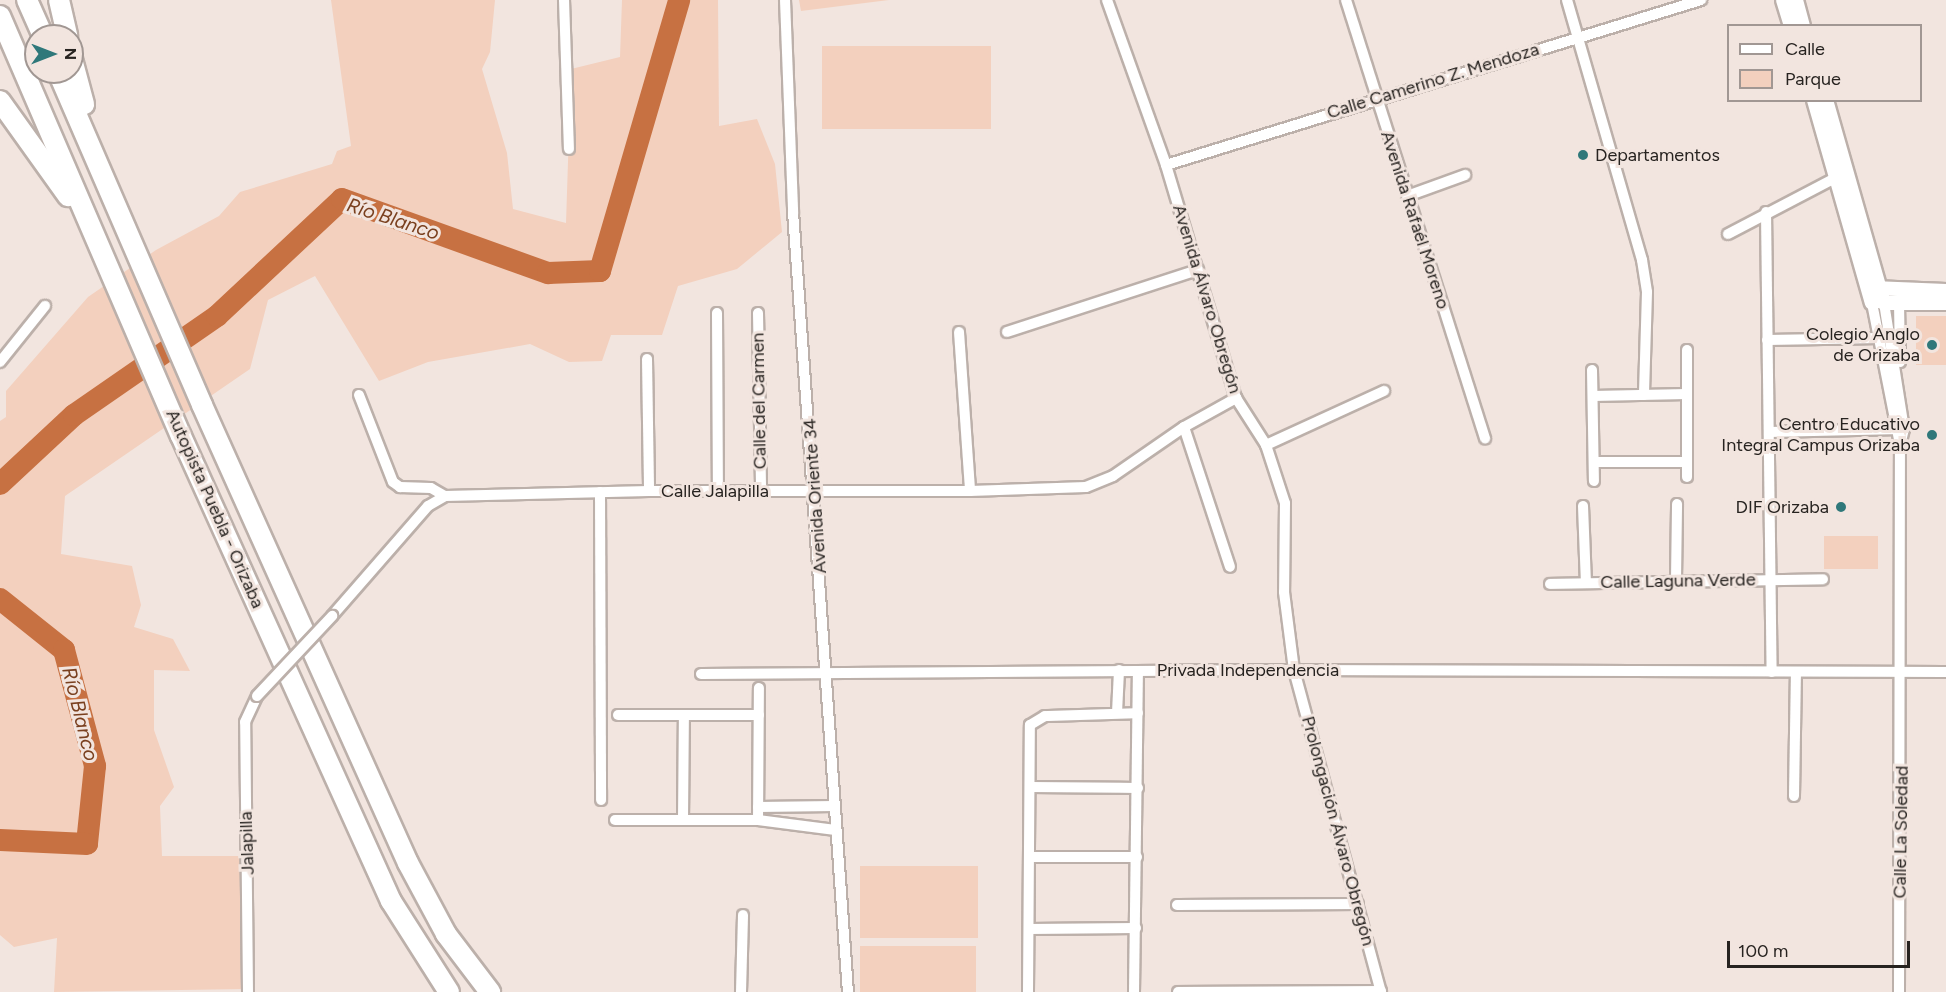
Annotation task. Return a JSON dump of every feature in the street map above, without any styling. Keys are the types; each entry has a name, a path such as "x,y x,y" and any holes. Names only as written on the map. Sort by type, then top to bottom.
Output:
{"highway":[{"path":"27,0 38,24"},
{"path":"59,0 64,24"},
{"name":"Autopista Puebla - Orizaba","path":"0,16 181,436 391,901 449,992"},
{"name":"Autopista Puebla - Orizaba","path":"63,84 202,405 408,863 446,934 490,992"},
{"path":"80,84 117,207"},
{"path":"0,101 35,146 98,243"}],"street":[{"path":"564,0 568,149"},
{"name":"Avenida Oriente 34","path":"785,0 793,212 816,491 825,673 848,992"},
{"name":"Avenida Álvaro Obregón","path":"1107,0 1166,165 1236,398 1266,445 1287,519 1284,592 1294,670"},
{"name":"Avenida Rafaél Moreno","path":"1346,0 1485,438"},
{"path":"1567,0 1644,274 1644,395"},
{"name":"Calle Camerino Z. Mendoza","path":"1166,165 1578,36 1701,0"},
{"path":"1783,0 1790,24"},
{"path":"1796,0 1802,24"},
{"path":"1815,102 1871,260 1878,303 1901,396"},
{"path":"1826,102 1842,175 1875,288"},
{"path":"1407,196 1465,175"},
{"path":"1728,234 1766,212 1842,175"},
{"path":"1766,212 1772,672"},
{"path":"1871,260 1901,297 1900,429"},
{"path":"1007,332 1198,270"},
{"path":"1875,288 1901,297 1946,303"},
{"path":"1878,303 1901,297 1946,291"},
{"path":"1878,303 1880,338 1900,429"},
{"path":"0,362 45,306"},
{"path":"717,313 717,491"},
{"name":"Calle del Carmen","path":"758,313 760,490"},
{"path":"959,332 970,491"},
{"path":"1767,340 1880,338"},
{"path":"1686,350 1687,477"},
{"path":"647,359 649,491"},
{"path":"1592,370 1594,481"},
{"path":"1266,445 1384,391"},
{"path":"1593,396 1687,394"},
{"name":"Calle Jalapilla","path":"359,395 393,482 399,487 431,489 445,496 649,491 970,491 1098,484 1184,427 1236,398"},
{"path":"1184,427 1230,567"},
{"path":"1769,432 1900,429"},
{"name":"Calle La Soledad","path":"1899,992 1902,672 1900,429"},
{"path":"1595,462 1687,462"},
{"path":"600,492 601,800"},
{"name":"Jalapilla","path":"248,992 245,722 257,696 332,616 428,506 445,496"},
{"path":"1676,579 1677,504"},
{"path":"1583,506 1586,583"},
{"name":"Calle Laguna Verde","path":"1550,584 1676,579 1823,579"},
{"path":"1117,713 1119,670"},
{"name":"Privada Independencia","path":"700,674 1119,670 1946,672"},
{"name":"Prolongación Álvaro Obregón","path":"1294,670 1381,991"},
{"path":"1134,992 1138,671"},
{"path":"1794,796 1796,672"},
{"path":"758,820 759,688"},
{"path":"1028,992 1030,725 1036,719 1138,713"},
{"path":"618,715 759,715"},
{"path":"683,820 684,715"},
{"path":"1031,787 1138,788"},
{"path":"758,807 834,806"},
{"path":"615,820 758,820 836,830"},
{"path":"1030,857 1137,857"},
{"path":"1177,904 1358,904"},
{"path":"741,992 742,915"},
{"path":"1029,928 1136,928"},
{"path":"1178,992 1381,991"}],"green space":[{"path":"331,0 495,0 490,52 482,69 507,153 513,209 566,223 571,69 620,57 622,0 718,0 719,126 757,119 775,164 782,232 737,269 678,286 662,335 611,335 602,361 569,362 530,344 428,362 379,381 315,276 268,300 250,369 65,496 61,554 132,566 141,605 134,627 173,639 190,671 154,670 154,730 174,787 160,806 162,856 245,856 245,989 54,992 57,938 14,947 0,935 0,421 6,417 6,391 88,297 156,250 219,216 240,192 332,164 337,151 351,146"},
{"path":"799,0 889,0 801,11"},
{"path":"822,46 991,46 991,129 822,129"},
{"name":"Colegio Anglo de Orizaba","path":"1916,316 1946,316 1946,365 1916,365"},
{"path":"1824,536 1878,536 1878,569 1824,569"},
{"path":"860,866 978,866 978,938 860,938"},
{"path":"860,946 976,946 976,992 860,992"}],"waterway":[{"name":"Río Blanco","path":"0,484 74,415 217,316 342,199 548,273 600,271 679,0"},
{"name":"Río Blanco","path":"0,599 64,650 95,766 87,844 0,840"}],"place":[{"name":"Departamentos","path":"1583,155"},
{"name":"Colegio Anglo de Orizaba","path":"1932,345"},
{"name":"Centro Educativo Integral Campus Orizaba","path":"1932,435"},
{"name":"DIF Orizaba","path":"1841,507"}]}
